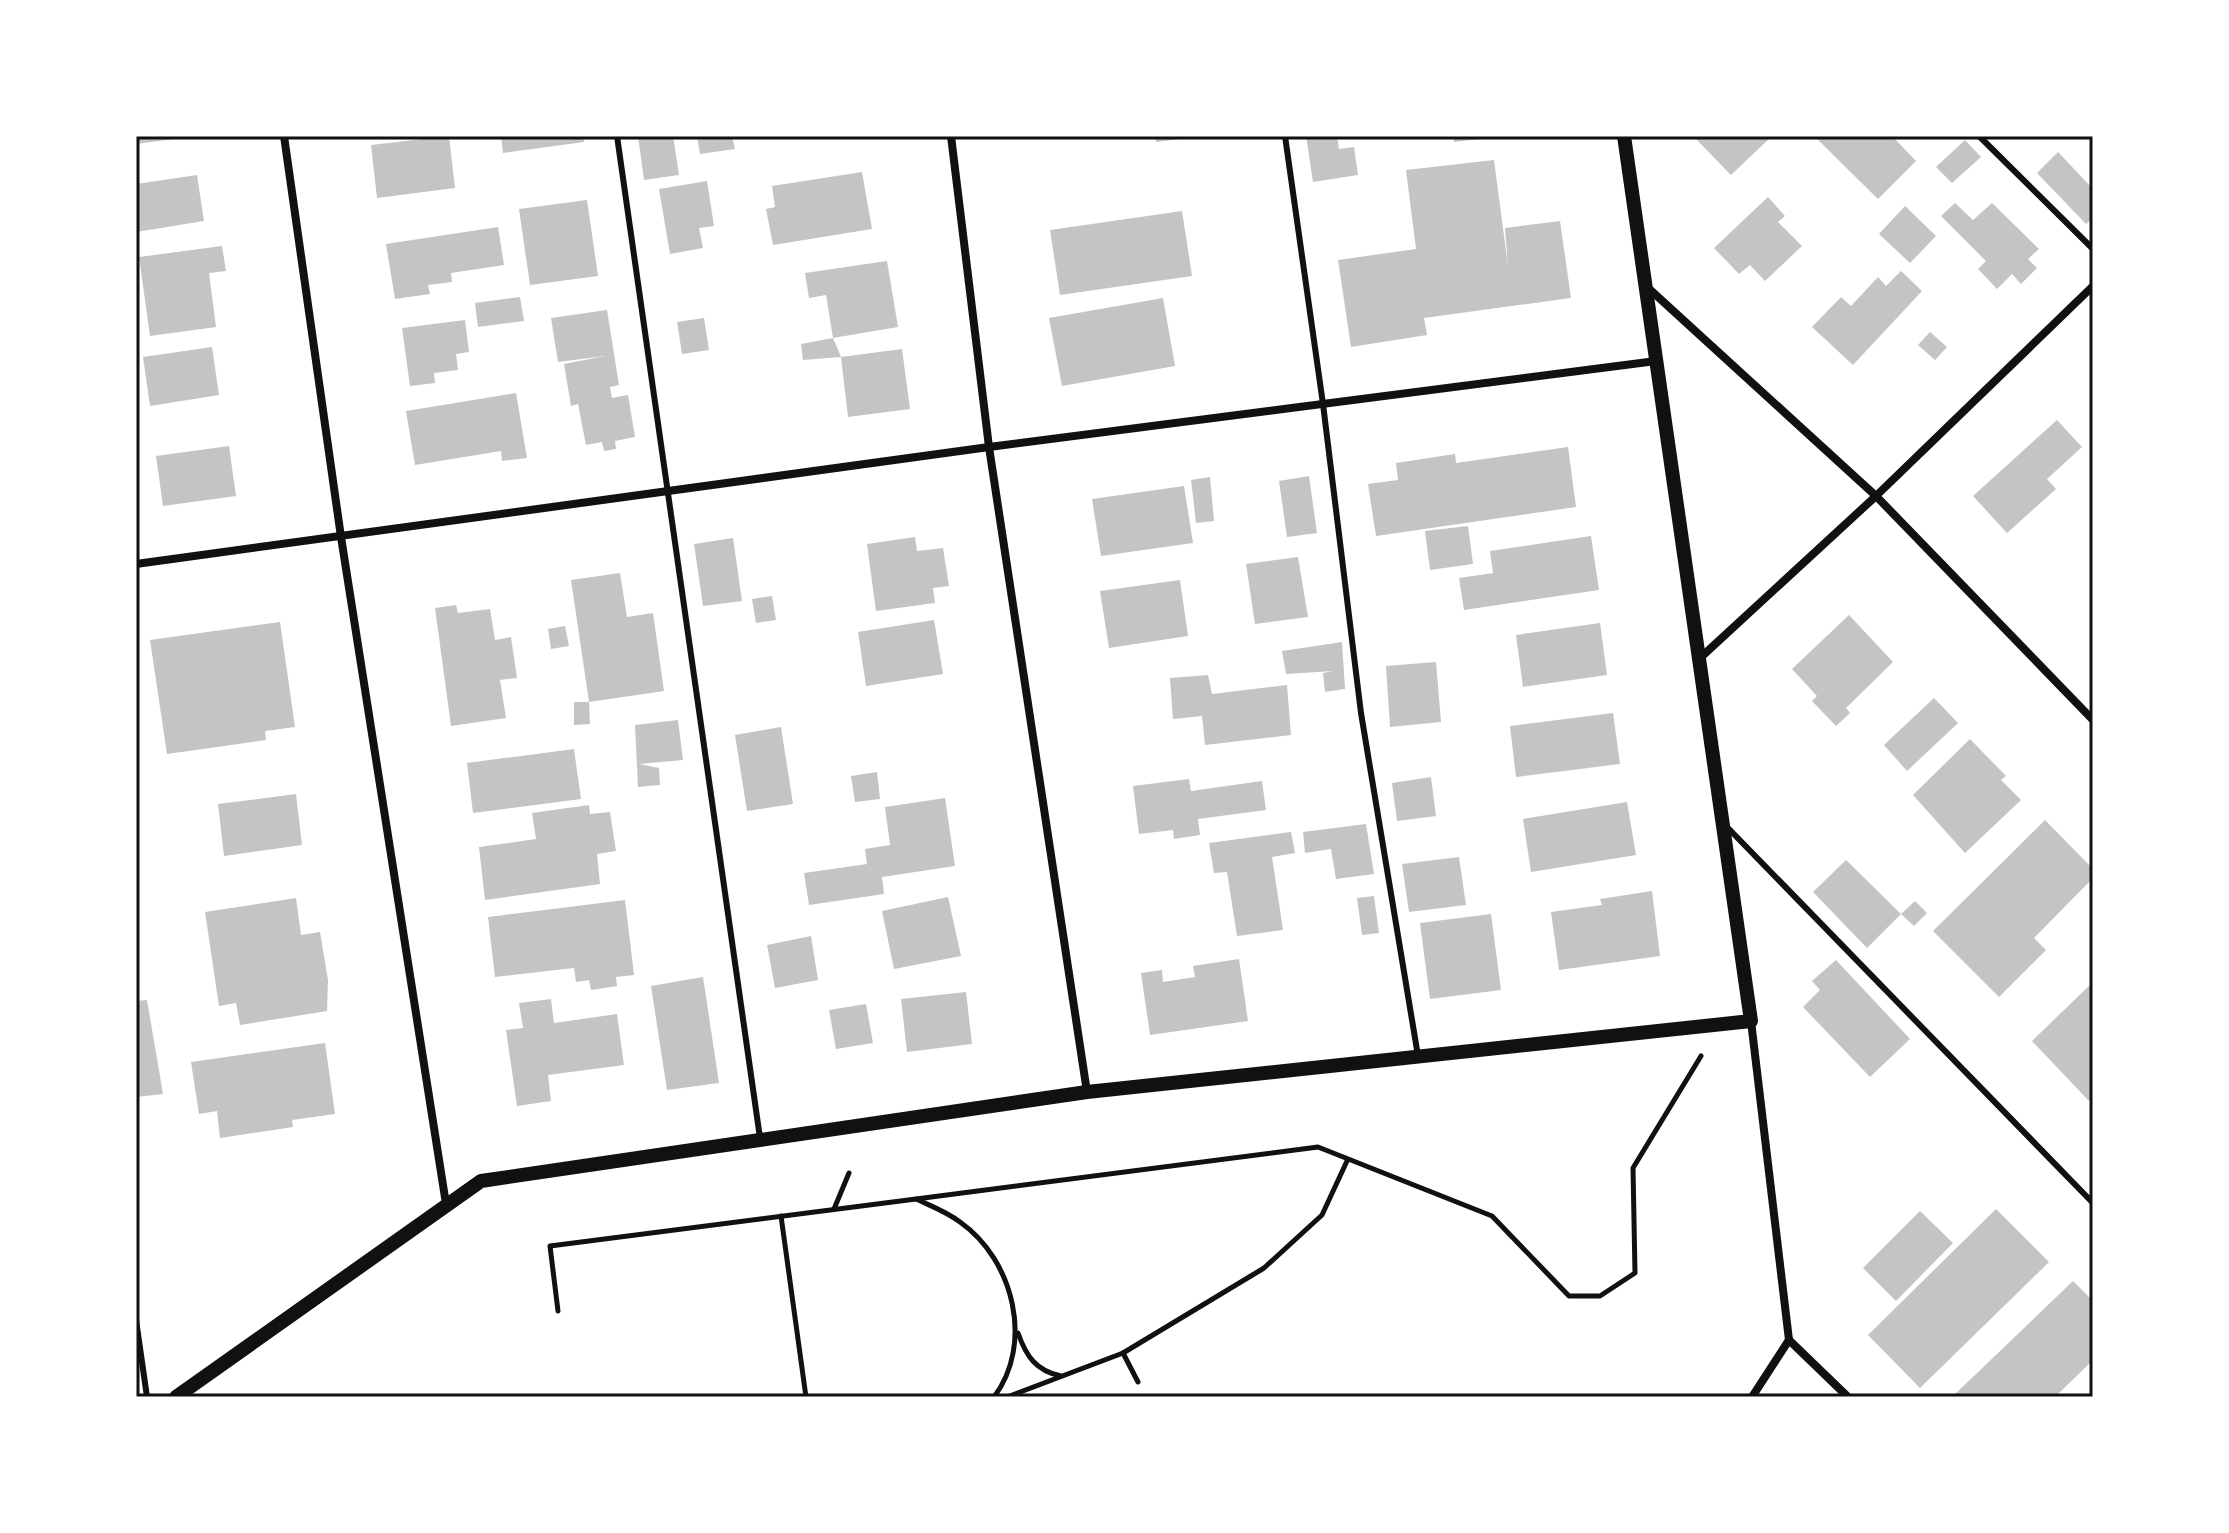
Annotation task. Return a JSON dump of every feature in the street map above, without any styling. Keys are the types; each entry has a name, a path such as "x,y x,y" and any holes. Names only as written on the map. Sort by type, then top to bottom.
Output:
{"street":[{"path":"284,136 341,537 446,1204"},
{"path":"951,136 989,447 1087,1092"},
{"path":"1624,136 1751,1021 1789,1340 1848,1397"},
{"path":"1645,286 1876,496 2093,720"},
{"path":"1699,659 1876,496 2093,286"},
{"path":"136,564 989,447 1656,361"},
{"path":"176,1397 481,1181 1087,1092 1751,1021"},
{"path":"1752,1397 1789,1340"}],"lane":[{"path":"617,136 761,1142"},
{"path":"1285,136 1323,404 1361,713 1418,1056"},
{"path":"1979,136 2093,249"},
{"path":"1723,823 2093,1203"},
{"path":"136,1320 147,1397"}],"path":[{"path":"558,1311 550,1246 1318,1147 1492,1216 1569,1296 1600,1296 1635,1273 1633,1168 1701,1056"},
{"path":"1007,1397 1123,1353 1264,1268 1322,1215 1347,1161"},
{"path":"834,1210 849,1173"},
{"path":"916,1199 961,1222 980,1240 998,1268 1013,1303 1017,1332 1014,1358 1004,1383 994,1397"},
{"path":"781,1216 806,1397"},
{"path":"1017,1332 1031,1361 1042,1370 1063,1376"},
{"path":"1123,1353 1138,1382"}],"building":[{"path":"136,136 182,136 182,138 136,144"},
{"path":"449,136 455,188 377,198 371,145"},
{"path":"501,136 583,136 584,142 503,153"},
{"path":"638,136 673,136 679,175 644,180"},
{"path":"697,136 732,136 735,149 700,154"},
{"path":"1155,136 1181,136 1181,139 1156,142"},
{"path":"1306,136 1337,136 1339,149 1354,147 1358,175 1313,182"},
{"path":"1453,136 1489,136 1489,138 1454,142"},
{"path":"1693,136 1772,136 1731,175"},
{"path":"1814,136 1892,136 1916,161 1878,199"},
{"path":"1965,140 1981,157 1952,183 1936,167"},
{"path":"2058,152 2093,189 2093,218 2086,224 2037,173"},
{"path":"1494,160 1508,266 1505,228 1560,221 1571,298 1424,318 1427,335 1351,347 1338,260 1416,249 1406,170"},
{"path":"862,172 872,229 773,245 766,209 775,207 772,186"},
{"path":"197,175 204,221 136,232 136,184"},
{"path":"707,181 714,226 699,228 703,248 670,254 659,189"},
{"path":"1768,197 1785,216 1778,222 1802,246 1765,281 1750,265 1739,274 1714,248"},
{"path":"587,200 598,276 530,285 519,209"},
{"path":"1955,203 1973,220 1992,203 2039,249 2028,259 2037,268 2021,284 2012,274 1997,289 1978,269 1986,261 1941,216"},
{"path":"1905,206 1936,236 1910,263 1879,234"},
{"path":"1182,211 1192,276 1060,295 1050,230"},
{"path":"498,227 504,265 451,273 452,282 428,285 430,294 395,299 386,244"},
{"path":"222,246 226,271 209,273 216,327 150,336 139,257"},
{"path":"887,261 898,327 833,338 826,295 809,298 805,273"},
{"path":"1901,271 1922,291 1853,365 1812,327 1841,297 1851,306 1878,277 1886,286"},
{"path":"520,297 524,321 478,327 475,303"},
{"path":"1163,298 1175,366 1062,386 1049,318"},
{"path":"607,310 619,385 610,387 612,398 628,395 635,437 615,441 616,449 604,451 602,442 586,445 578,404 571,406 564,364 605,356 558,362 551,318"},
{"path":"704,318 709,350 682,354 677,322"},
{"path":"465,320 469,352 456,354 458,370 434,373 435,383 410,386 402,328"},
{"path":"1930,332 1947,347 1935,360 1918,345"},
{"path":"833,338 841,357 803,360 801,344"},
{"path":"212,347 219,395 150,406 143,357"},
{"path":"902,349 910,409 848,417 841,357"},
{"path":"516,393 527,458 502,461 501,451 415,465 406,411"},
{"path":"2057,420 2082,447 2047,479 2056,489 2007,533 1973,496"},
{"path":"229,446 236,496 163,506 156,456"},
{"path":"1568,447 1576,507 1376,536 1368,484 1398,480 1396,463 1455,454 1456,463"},
{"path":"1309,476 1317,533 1287,537 1279,481"},
{"path":"1210,477 1214,521 1196,523 1191,480"},
{"path":"1184,486 1193,543 1101,556 1092,499"},
{"path":"1468,526 1473,564 1430,570 1425,531"},
{"path":"1591,536 1599,590 1464,610 1459,578 1493,573 1490,551"},
{"path":"915,537 917,551 943,548 949,586 933,588 935,603 876,611 867,544"},
{"path":"733,538 742,601 703,606 694,544"},
{"path":"1298,557 1308,617 1255,624 1246,564"},
{"path":"620,573 627,617 653,613 664,691 589,702 571,580"},
{"path":"1180,580 1188,636 1109,648 1100,591"},
{"path":"772,596 776,620 756,623 752,599"},
{"path":"456,605 458,613 490,609 495,640 511,637 517,678 500,680 506,718 451,726 435,608"},
{"path":"1849,615 1893,662 1846,708 1850,713 1836,726 1812,701 1817,696 1792,669"},
{"path":"934,620 943,674 866,686 858,632"},
{"path":"280,622 295,727 265,731 266,740 167,754 150,640"},
{"path":"1600,623 1607,675 1523,687 1516,635"},
{"path":"565,626 569,646 551,649 548,629"},
{"path":"1342,642 1345,689 1325,692 1323,673 1333,671 1286,674 1282,651"},
{"path":"1436,662 1441,722 1390,727 1386,666"},
{"path":"1208,675 1212,694 1287,685 1291,735 1205,745 1202,716 1173,719 1170,678"},
{"path":"1934,698 1958,723 1907,771 1884,745"},
{"path":"574,702 589,702 590,724 574,725"},
{"path":"1613,713 1620,764 1516,777 1510,726"},
{"path":"678,720 683,760 639,764 659,768 660,785 638,787 635,725"},
{"path":"781,727 793,804 747,811 735,735"},
{"path":"1970,739 2006,776 2001,780 2021,800 1965,853 1913,795"},
{"path":"574,749 581,799 473,813 467,763"},
{"path":"877,772 880,799 855,802 851,776"},
{"path":"1431,777 1436,816 1397,821 1392,783"},
{"path":"1189,779 1191,791 1262,781 1266,810 1198,819 1200,835 1174,839 1173,830 1139,834 1133,786"},
{"path":"296,794 302,845 224,856 218,804"},
{"path":"945,798 955,866 882,877 884,894 809,905 804,873 867,864 865,849 890,845 885,807"},
{"path":"1627,802 1636,855 1531,872 1523,819"},
{"path":"589,805 590,814 610,812 616,851 597,854 600,884 485,900 479,847 536,839 532,813"},
{"path":"2045,820 2093,869 2093,878 2034,938 2046,950 1999,997 1933,931"},
{"path":"1366,824 1374,874 1336,879 1331,849 1305,853 1303,832"},
{"path":"1291,832 1295,853 1272,857 1283,930 1237,936 1227,872 1214,873 1209,843"},
{"path":"1459,857 1466,905 1409,912 1402,864"},
{"path":"1846,860 1901,914 1867,948 1813,892"},
{"path":"1652,891 1660,956 1559,970 1551,912 1602,905 1600,899"},
{"path":"1374,896 1379,933 1362,935 1357,898"},
{"path":"948,897 961,956 894,969 882,911"},
{"path":"296,898 301,935 320,932 328,980 327,1011 240,1025 236,1003 219,1006 205,912"},
{"path":"625,900 634,975 616,977 617,986 591,990 589,980 576,982 574,968 495,977 488,917"},
{"path":"1915,901 1927,913 1914,926 1901,914"},
{"path":"1491,914 1501,990 1430,999 1420,923"},
{"path":"811,936 818,980 775,988 767,945"},
{"path":"1239,959 1248,1021 1150,1035 1141,973 1162,970 1163,982 1195,977 1193,966"},
{"path":"1836,960 1910,1039 1870,1077 1803,1007 1820,990 1812,981"},
{"path":"703,977 719,1083 667,1090 651,986"},
{"path":"2093,982 2093,1098 2089,1101 2032,1041"},
{"path":"966,992 972,1044 907,1052 901,999"},
{"path":"551,999 554,1023 617,1014 624,1065 548,1075 551,1101 517,1106 506,1030 523,1028 519,1003"},
{"path":"147,1000 163,1094 136,1097 136,1001"},
{"path":"866,1004 873,1043 836,1049 829,1010"},
{"path":"325,1043 335,1114 292,1120 293,1127 220,1138 217,1111 199,1114 191,1062"},
{"path":"1996,1209 2049,1262 1920,1388 1868,1335"},
{"path":"1920,1211 1953,1243 1896,1301 1863,1268"},
{"path":"2073,1281 2093,1301 2093,1360 2055,1397 1952,1397"}]}
